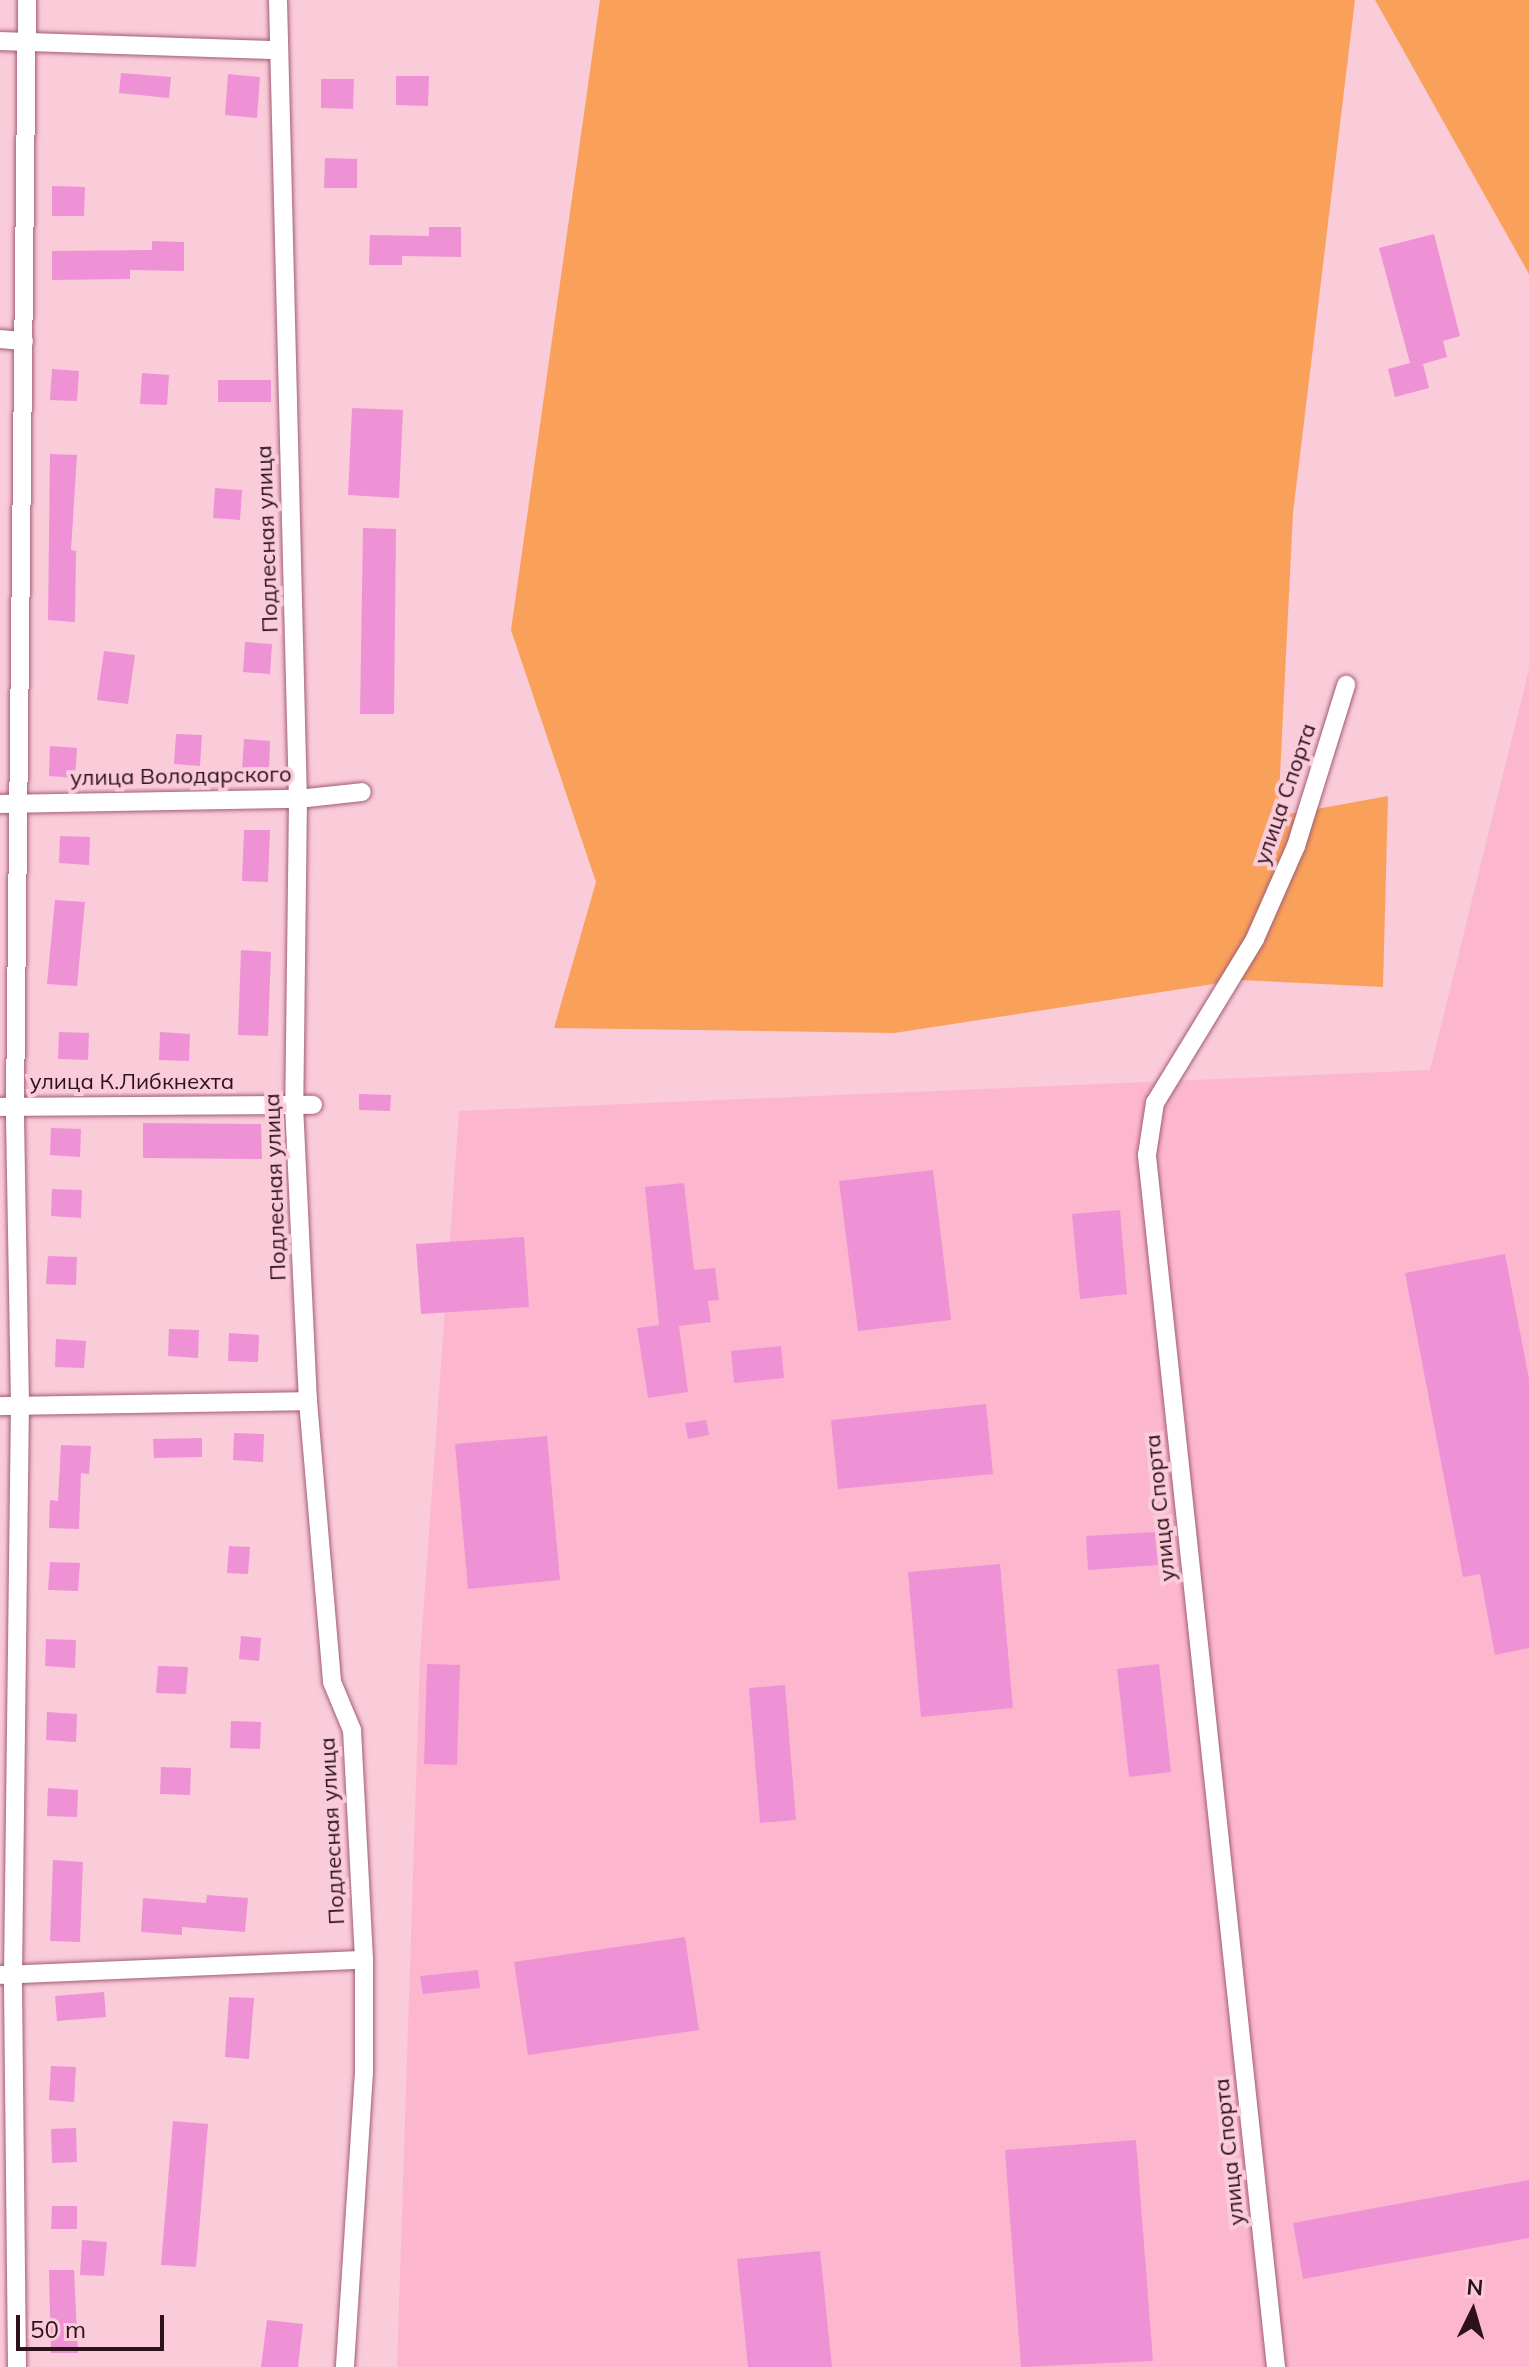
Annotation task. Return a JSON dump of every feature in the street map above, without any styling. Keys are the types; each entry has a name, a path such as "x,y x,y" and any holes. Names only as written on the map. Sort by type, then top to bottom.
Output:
{"street":[{"path":"17,2367 7,1975 20,1404 7,1107 21,801 27,0"},
{"name":"Подлесная улица","path":"278,0 298,799 308,1401 332,1682 352,1730 364,1960 364,2072 345,2367"},
{"path":"0,41 277,50"},
{"path":"0,339 24,341"},
{"name":"улица Спорта","path":"1276,2367 1147,1155 1155,1103 1255,939 1296,846 1346,685"},
{"name":"улица Володарского","path":"0,804 21,801 298,799 362,792"},
{"name":"улица К.Либкнехта","path":"7,1107 303,1105"},
{"path":"0,1406 308,1401"},
{"path":"7,1975 364,1960"}],"shaded area":[{"path":"600,0 1355,0 1293,513 1278,816 1388,796 1383,987 1240,980 894,1033 554,1028 596,882 511,630"},
{"path":"1375,0 1529,0 1529,274"},
{"path":"1529,669 1529,2367 397,2367 420,1658 459,1111 1430,1070"}],"building":[{"path":"121,73 171,77 169,98 119,93"},
{"path":"228,74 260,77 257,118 225,115"},
{"path":"396,76 429,76 428,106 396,105"},
{"path":"321,79 354,79 353,109 321,108"},
{"path":"325,158 357,159 357,188 324,188"},
{"path":"52,186 85,187 84,216 52,216"},
{"path":"429,227 461,227 461,257 402,256 402,265 369,265 370,235 429,236"},
{"path":"1434,234 1460,336 1443,341 1447,357 1423,364 1429,388 1395,397 1388,369 1410,363 1379,248"},
{"path":"152,241 184,242 184,271 130,270 130,279 52,280 52,251 152,250"},
{"path":"52,369 79,371 77,401 50,400"},
{"path":"142,373 169,375 167,405 140,404"},
{"path":"218,380 271,380 271,402 218,402"},
{"path":"352,408 403,410 399,498 348,495"},
{"path":"50,454 77,455 71,550 76,551 75,622 48,620"},
{"path":"215,488 242,490 240,520 213,518"},
{"path":"363,528 396,529 394,714 360,714"},
{"path":"245,642 272,644 270,674 243,672"},
{"path":"104,651 135,655 128,704 97,700"},
{"path":"176,734 202,735 200,766 174,764"},
{"path":"244,739 270,741 269,771 242,769"},
{"path":"50,746 77,748 75,778 49,776"},
{"path":"244,830 270,830 268,882 242,881"},
{"path":"60,836 90,837 89,865 59,863"},
{"path":"55,900 85,902 77,986 47,984"},
{"path":"241,950 271,952 268,1036 238,1035"},
{"path":"59,1032 89,1033 88,1060 58,1059"},
{"path":"160,1032 190,1034 189,1061 159,1060"},
{"path":"359,1094 391,1095 390,1111 359,1110"},
{"path":"143,1123 261,1124 262,1159 143,1158"},
{"path":"51,1128 81,1129 80,1157 50,1155"},
{"path":"933,1170 951,1320 858,1331 839,1181"},
{"path":"684,1183 694,1270 715,1268 719,1300 708,1301 711,1322 679,1326 688,1392 648,1398 637,1328 659,1325 645,1187"},
{"path":"52,1189 82,1190 81,1218 51,1216"},
{"path":"1120,1210 1127,1294 1080,1299 1072,1214"},
{"path":"524,1237 529,1307 421,1314 416,1244"},
{"path":"1505,1254 1529,1379 1529,1648 1495,1655 1480,1574 1463,1577 1405,1273"},
{"path":"48,1256 77,1257 76,1285 46,1284"},
{"path":"169,1329 199,1330 198,1358 168,1356"},
{"path":"229,1333 259,1335 258,1362 228,1361"},
{"path":"56,1339 86,1341 84,1368 55,1367"},
{"path":"781,1346 784,1378 734,1383 731,1351"},
{"path":"986,1404 993,1474 838,1489 831,1420"},
{"path":"706,1420 709,1435 688,1439 685,1423"},
{"path":"234,1433 264,1434 263,1462 233,1460"},
{"path":"547,1436 560,1580 468,1589 455,1444"},
{"path":"202,1438 202,1457 154,1458 153,1439"},
{"path":"61,1445 91,1446 89,1474 81,1473 79,1529 49,1528 50,1500 58,1501"},
{"path":"1156,1532 1158,1565 1088,1570 1086,1536"},
{"path":"229,1546 250,1547 248,1574 227,1573"},
{"path":"50,1562 80,1563 78,1591 48,1590"},
{"path":"1000,1564 1013,1708 921,1717 908,1572"},
{"path":"241,1636 261,1638 259,1661 239,1659"},
{"path":"46,1639 76,1640 75,1668 45,1666"},
{"path":"427,1664 460,1665 457,1765 424,1764"},
{"path":"1159,1664 1171,1772 1129,1777 1117,1669"},
{"path":"158,1666 188,1667 186,1694 156,1693"},
{"path":"785,1685 796,1820 760,1823 749,1688"},
{"path":"47,1712 77,1714 76,1742 46,1740"},
{"path":"231,1721 261,1722 260,1749 230,1748"},
{"path":"161,1767 191,1768 190,1795 160,1794"},
{"path":"48,1788 78,1790 77,1817 47,1816"},
{"path":"53,1860 83,1862 80,1942 50,1941"},
{"path":"207,1895 248,1898 245,1932 182,1927 182,1935 141,1932 143,1898 206,1903"},
{"path":"685,1937 699,2030 528,2055 514,1962"},
{"path":"478,1970 480,1988 423,1994 420,1976"},
{"path":"104,1992 106,2017 57,2021 55,1996"},
{"path":"229,1997 254,1998 249,2059 225,2057"},
{"path":"51,2066 76,2067 74,2102 49,2100"},
{"path":"173,2121 208,2124 196,2267 161,2265"},
{"path":"76,2128 77,2162 52,2163 51,2129"},
{"path":"1136,2140 1153,2361 1021,2367 1005,2150"},
{"path":"1529,2180 1529,2238 1303,2279 1293,2223"},
{"path":"52,2206 77,2206 77,2229 51,2229"},
{"path":"82,2240 107,2242 104,2276 80,2275"},
{"path":"820,2251 832,2367 748,2367 737,2259"},
{"path":"49,2270 74,2270 78,2353 51,2353"},
{"path":"267,2320 303,2324 298,2367 261,2367"}]}
